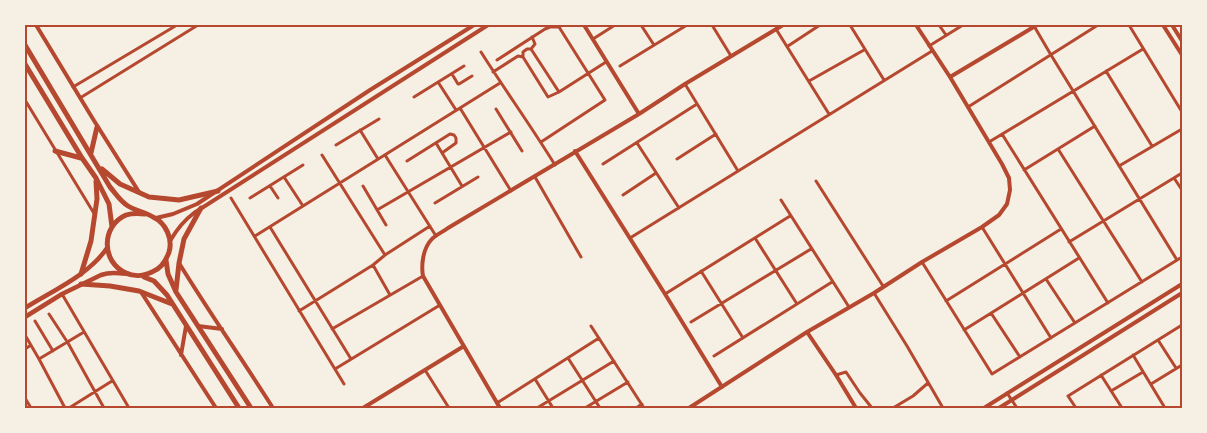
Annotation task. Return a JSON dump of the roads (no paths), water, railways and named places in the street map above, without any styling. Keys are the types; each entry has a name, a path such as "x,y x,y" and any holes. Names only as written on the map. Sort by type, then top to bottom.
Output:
{"highway":[{"path":"25,45 120,200 130,207 156,218 168,232 170,241 166,259 155,271 147,275 138,276"},
{"path":"25,64 96,178 109,204 112,227"},
{"path":"90,152 98,127"},
{"path":"55,151 82,158"},
{"path":"98,166 120,184 149,197 179,200 218,191"},
{"path":"80,274 91,241 97,199 96,178"},
{"path":"176,292 184,239 201,208"},
{"path":"145,214 126,215 112,227 108,237 107,248 110,258 121,271 154,281 161,288 239,408"},
{"path":"166,259 168,274 176,292 251,408"},
{"path":"81,284 110,286 140,292 172,304"}],"main road":[{"path":"25,308 80,274 93,264 107,248"},
{"path":"25,317 62,294 106,273 115,272 132,275"}],"street":[{"path":"36,25 139,192"},
{"path":"73,87 177,25"},
{"path":"80,98 198,25"},
{"path":"156,218 197,204 370,90 474,25"},
{"path":"170,241 177,228 201,208 488,25"},
{"path":"584,25 639,114"},
{"path":"593,38 614,25"},
{"path":"641,25 654,45"},
{"path":"620,66 687,25"},
{"path":"712,25 731,56"},
{"path":"500,408 423,276 423,257 431,240 783,25"},
{"path":"788,46 820,25"},
{"path":"850,25 884,80"},
{"path":"689,408 807,332 982,227 999,215 1007,204 1010,190 1009,178 1002,164 950,77 916,25"},
{"path":"939,25 946,35"},
{"path":"929,46 963,25"},
{"path":"968,107 1098,25"},
{"path":"1129,25 1182,112"},
{"path":"1163,25 1182,55"},
{"path":"1172,25 1182,41"},
{"path":"497,60 550,27 560,26 588,74 606,100 541,142"},
{"path":"950,77 1036,26 1051,55 1178,260"},
{"path":"776,29 829,114"},
{"path":"532,37 535,44 523,52 524,57 548,97 606,62"},
{"path":"531,48 559,92"},
{"path":"989,142 1143,49"},
{"path":"809,81 864,50"},
{"path":"630,238 932,51"},
{"path":"481,52 541,142 554,165"},
{"path":"493,72 518,56 524,57"},
{"path":"414,97 464,66"},
{"path":"1106,71 1152,146"},
{"path":"452,74 458,84 472,76"},
{"path":"438,82 456,110"},
{"path":"255,236 500,83"},
{"path":"685,84 738,171"},
{"path":"25,100 95,216"},
{"path":"604,164 697,104"},
{"path":"460,108 511,191"},
{"path":"496,109 522,152"},
{"path":"336,144 379,119"},
{"path":"1024,170 1095,126"},
{"path":"1119,166 1182,129"},
{"path":"360,130 378,159"},
{"path":"377,210 510,132"},
{"path":"407,161 450,134 454,135 456,143 442,153"},
{"path":"676,159 716,134"},
{"path":"1002,134 1108,303"},
{"path":"436,143 462,186"},
{"path":"637,143 679,208"},
{"path":"1058,149 1142,282"},
{"path":"575,152 722,387"},
{"path":"322,155 385,255"},
{"path":"385,155 436,236"},
{"path":"250,198 304,165"},
{"path":"623,194 656,173"},
{"path":"1069,242 1182,173"},
{"path":"284,177 303,206"},
{"path":"435,204 478,177"},
{"path":"535,177 582,256"},
{"path":"1174,178 1182,190"},
{"path":"816,181 884,286"},
{"path":"270,186 278,198"},
{"path":"363,186 386,225"},
{"path":"231,198 344,384"},
{"path":"780,200 849,307"},
{"path":"665,294 790,216"},
{"path":"299,311 373,265 430,226"},
{"path":"270,227 351,359"},
{"path":"982,227 1051,338"},
{"path":"946,301 1061,229"},
{"path":"755,238 797,304"},
{"path":"692,322 811,248"},
{"path":"922,262 992,374 1182,257"},
{"path":"964,330 1079,258"},
{"path":"179,263 273,408"},
{"path":"373,265 390,296"},
{"path":"701,271 743,338"},
{"path":"332,329 423,276"},
{"path":"1046,278 1075,323"},
{"path":"714,356 832,282"},
{"path":"984,408 1182,284"},
{"path":"140,292 216,408"},
{"path":"874,293 942,408"},
{"path":"998,408 1182,293"},
{"path":"62,294 129,408"},
{"path":"335,369 440,305"},
{"path":"991,313 1020,357"},
{"path":"49,314 68,342 104,408"},
{"path":"35,321 53,351"},
{"path":"1076,408 1068,396 1182,325"},
{"path":"181,355 186,326"},
{"path":"198,326 222,329"},
{"path":"591,326 643,406 636,408"},
{"path":"39,359 84,332"},
{"path":"807,332 856,408"},
{"path":"25,335 67,408 112,381"},
{"path":"497,403 599,338"},
{"path":"1158,340 1176,368"},
{"path":"25,349 31,345"},
{"path":"363,408 464,346"},
{"path":"1133,356 1166,408"},
{"path":"568,358 600,408"},
{"path":"537,408 614,361"},
{"path":"1151,384 1182,365"},
{"path":"425,370 449,408"},
{"path":"836,375 846,372 872,408"},
{"path":"1111,391 1143,372"},
{"path":"1101,375 1122,408"},
{"path":"535,379 553,408"},
{"path":"585,408 628,382"},
{"path":"893,408 928,384"},
{"path":"1007,393 1017,408"},
{"path":"25,398 31,408"}]}
